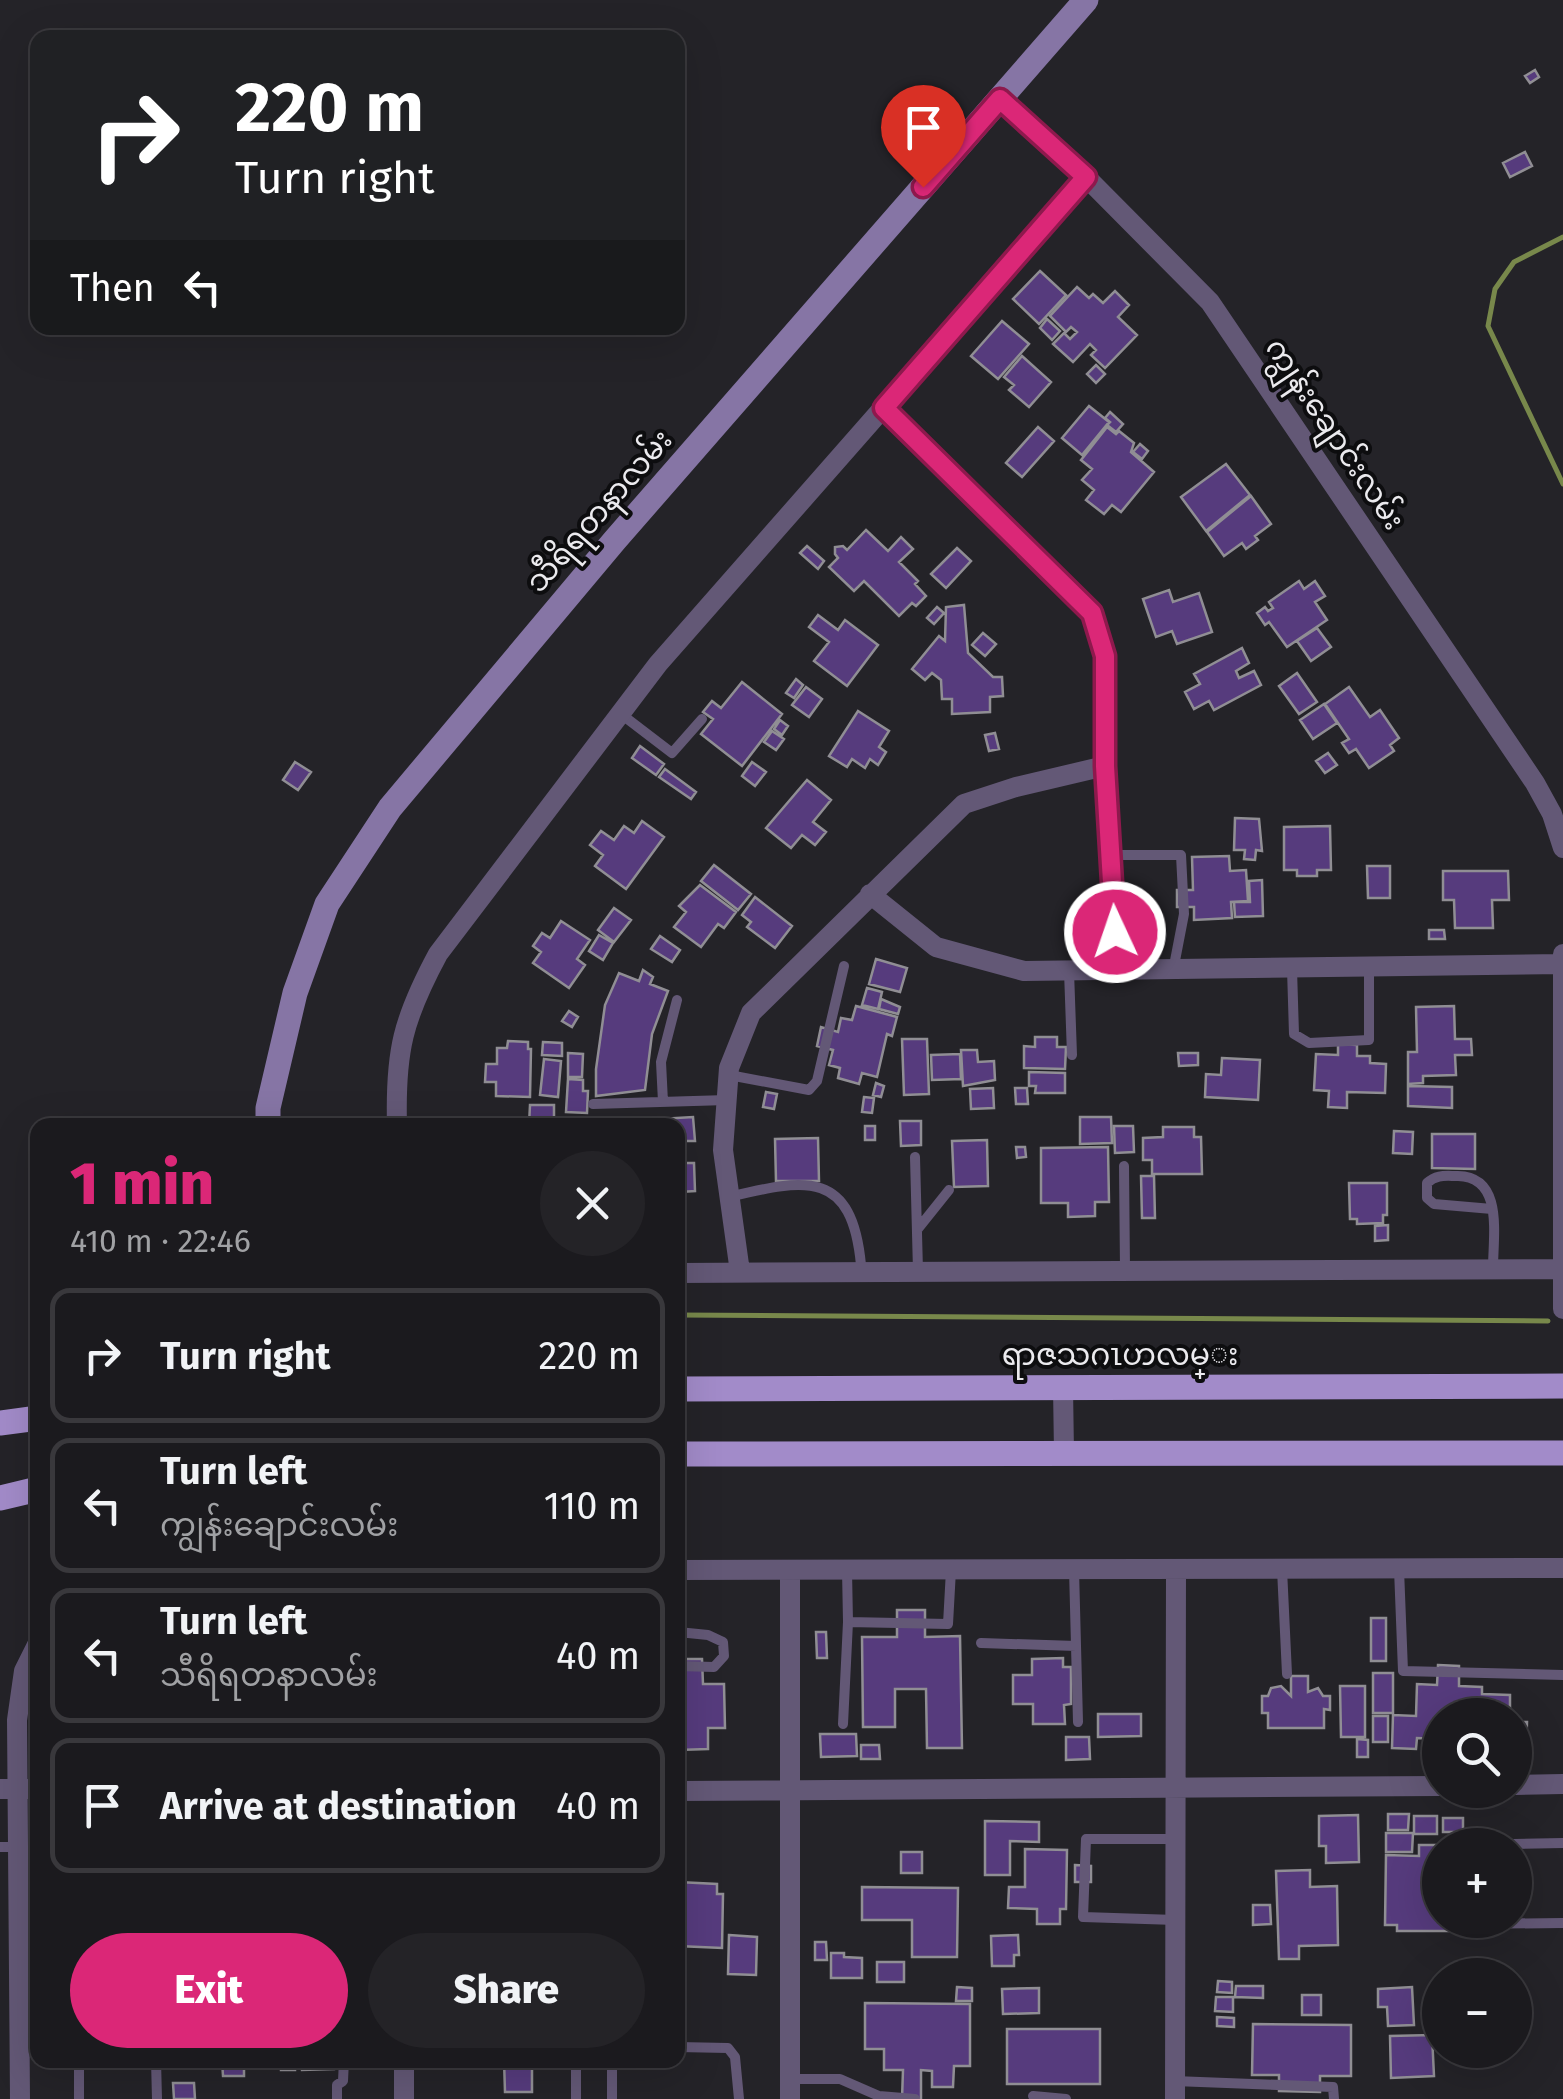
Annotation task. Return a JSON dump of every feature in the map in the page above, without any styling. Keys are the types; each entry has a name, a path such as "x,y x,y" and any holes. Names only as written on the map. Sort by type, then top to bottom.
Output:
{"main road":[{"name":"သီရိရတနာလမ်း","path":"268,1118 295,992 328,904 390,808 615,540 1086,0"},
{"name":"ရာဇသဂၤဟလမ္း","path":"685,1389 1563,1386"},
{"path":"0,1423 30,1419"},
{"path":"685,1454 1563,1453"},
{"path":"0,1498 30,1491"}],"street":[{"name":"ကျွန်းချောင်းလမ်း","path":"1000,99 1086,177 1210,302 1535,783 1552,814 1563,848"},
{"path":"398,1118 397,1058 412,1002 438,954 658,664 1086,177"},
{"path":"884,408 1092,613 1105,656 1105,766 1117,972"},
{"path":"740,1272 723,1150 728,1075 751,1013 964,804 1105,766"},
{"path":"870,894 936,948 1024,971 1562,964"},
{"path":"1563,952 1563,1309"},
{"path":"685,1272 1561,1268"},
{"path":"1064,1387 1064,1453"},
{"path":"685,1570 1563,1568"},
{"path":"1174,2090 1176,1569"},
{"path":"790,1570 790,2089"},
{"path":"20,2099 28,1927 9,1847 18,1789 19,1704 30,1659"},
{"path":"1532,1785 1563,1784"},
{"path":"685,1791 1422,1786"},
{"path":"404,2068 404,2099"}],"lane":[{"path":"620,714 672,753 702,720"},
{"path":"1110,855 1181,856 1184,914 1173,971"},
{"path":"728,1075 809,1090 817,1081 844,966"},
{"path":"1292,969 1294,1034 1308,1044 1369,1040 1369,968"},
{"path":"1069,972 1072,1055"},
{"path":"664,1102 661,1062 677,1000"},
{"path":"592,1104 726,1100"},
{"path":"915,1158 918,1272"},
{"path":"1124,1166 1124,1270"},
{"path":"1492,1209 1434,1204 1427,1198 1427,1183 1436,1176 1469,1176 1484,1183 1491,1198 1492,1209 1494,1269"},
{"path":"730,1197 776,1186 820,1186 842,1200 858,1230 862,1265"},
{"path":"917,1230 950,1190"},
{"path":"1074,1569 1078,1722"},
{"path":"1282,1569 1287,1674"},
{"path":"1399,1569 1403,1671 1563,1675"},
{"path":"843,1724 847,1570"},
{"path":"848,1622 948,1624 951,1570"},
{"path":"685,1633 708,1635 723,1642 724,1656 714,1667 685,1666"},
{"path":"982,1643 1076,1646"},
{"path":"1174,1839 1086,1839 1083,1917 1176,1920"},
{"path":"1532,1844 1563,1843"},
{"path":"1532,1923 1563,1923"},
{"path":"685,2047 728,2048 735,2057 739,2099"},
{"path":"78,2099 80,2068"},
{"path":"156,2068 157,2099"},
{"path":"337,2099 344,2068"},
{"path":"576,2068 576,2099"},
{"path":"612,2068 612,2099"},
{"path":"790,2089 840,2079 879,2096 914,2099"},
{"path":"1174,2090 1333,2087 1334,2099"},
{"path":"1033,2096 1066,2099"}],"building":[{"path":"1535,70 1539,77 1530,83 1525,76"},
{"path":"1525,152 1532,166 1510,177 1503,163"},
{"path":"1040,271 1066,295 1039,324 1013,299"},
{"path":"1077,287 1089,298 1093,294 1103,303 1115,291 1129,305 1118,317 1137,335 1105,368 1091,355 1096,350 1090,344 1073,362 1053,344 1064,333 1070,339 1077,332 1071,327 1066,332 1050,316"},
{"path":"1047,319 1060,331 1052,340 1040,328"},
{"path":"1002,321 1029,344 998,379 971,356"},
{"path":"1022,356 1051,382 1029,407 1009,390 1014,385 1004,377"},
{"path":"1096,365 1105,374 1096,383 1087,374"},
{"path":"1089,406 1109,422 1082,455 1062,438"},
{"path":"1110,412 1123,424 1116,432 1107,425 1110,422 1105,418"},
{"path":"1038,427 1054,441 1022,477 1006,463"},
{"path":"1107,427 1134,443 1131,452 1154,472 1121,512 1112,505 1104,514 1086,500 1094,490 1082,480 1092,469 1081,460"},
{"path":"1140,444 1148,451 1142,459 1133,452"},
{"path":"1226,464 1250,495 1206,531 1181,497"},
{"path":"1251,496 1271,524 1246,549 1242,543 1224,556 1207,532"},
{"path":"866,530 888,551 901,537 913,549 899,562 918,581 915,584 926,596 899,616 864,581 854,591 829,567 838,558 835,547 847,550"},
{"path":"807,546 824,561 818,569 800,553"},
{"path":"957,548 971,561 946,588 931,574"},
{"path":"1299,581 1304,589 1315,581 1325,596 1315,602 1327,620 1287,647 1269,622 1265,625 1257,613 1265,607 1268,611 1273,608 1269,602"},
{"path":"1169,590 1173,602 1199,593 1212,632 1177,644 1172,631 1156,637 1143,599"},
{"path":"964,605 968,653 993,677 1002,677 1003,696 990,697 990,712 952,714 952,699 942,699 941,680 932,673 925,680 912,669 939,636 945,641 946,607"},
{"path":"937,607 944,613 934,624 927,618"},
{"path":"818,615 838,630 845,620 878,645 847,686 814,661 829,642 809,627"},
{"path":"1317,628 1331,647 1311,661 1297,641"},
{"path":"983,633 996,644 985,656 972,645"},
{"path":"1242,648 1249,663 1236,671 1239,678 1254,671 1261,685 1214,710 1209,701 1194,709 1185,692 1200,684 1194,674"},
{"path":"1297,673 1317,702 1299,714 1279,686"},
{"path":"796,679 803,685 794,698 786,693"},
{"path":"742,682 782,714 742,766 701,734 713,719 703,712 712,701 721,708"},
{"path":"806,687 822,699 809,717 792,705"},
{"path":"1349,687 1370,717 1380,710 1399,738 1390,745 1394,751 1369,768 1356,749 1349,753 1342,743 1349,739 1325,704"},
{"path":"1324,704 1337,723 1313,739 1300,720"},
{"path":"858,711 889,731 879,747 886,752 878,765 870,759 865,768 852,759 847,767 829,756"},
{"path":"780,720 788,726 782,735 774,729"},
{"path":"772,731 784,739 776,750 764,742"},
{"path":"995,733 999,749 989,751 985,735"},
{"path":"640,746 664,764 656,775 632,758"},
{"path":"1328,753 1337,765 1325,773 1316,761"},
{"path":"295,762 311,772 298,790 283,780"},
{"path":"752,762 766,772 755,786 742,776"},
{"path":"665,769 696,792 691,799 659,777"},
{"path":"807,780 831,800 813,822 826,832 815,845 802,835 791,848 766,828"},
{"path":"1235,818 1259,819 1262,851 1256,850 1255,860 1244,859 1245,850 1234,850"},
{"path":"642,821 664,837 626,889 595,866 603,855 590,845 601,831 614,840 624,826 634,833"},
{"path":"1330,826 1331,870 1317,870 1317,876 1297,876 1297,870 1284,870 1284,827"},
{"path":"1229,856 1230,871 1246,870 1248,901 1231,902 1232,918 1194,920 1194,907 1177,907 1177,890 1193,890 1192,857"},
{"path":"714,865 751,894 738,910 701,881"},
{"path":"1367,866 1390,866 1390,898 1368,898"},
{"path":"1443,871 1508,871 1509,900 1492,900 1493,928 1455,928 1454,900 1443,900"},
{"path":"1262,880 1263,916 1235,917 1234,902 1250,902 1249,881"},
{"path":"700,885 736,912 724,928 718,924 701,947 674,927 686,912 679,906"},
{"path":"755,897 792,926 775,948 747,927 751,922 742,915"},
{"path":"614,908 631,920 614,942 598,930"},
{"path":"561,921 590,940 577,959 585,965 569,988 533,963 541,952 533,946 542,933 550,938"},
{"path":"1429,930 1444,930 1445,939 1429,939"},
{"path":"599,935 613,943 603,960 589,951"},
{"path":"660,936 680,950 672,962 651,949"},
{"path":"876,959 907,968 900,992 869,984"},
{"path":"643,970 653,977 650,984 668,991 652,1034 645,1090 596,1096 605,1005 619,973 639,981"},
{"path":"867,988 882,992 878,1009 862,1005"},
{"path":"881,999 900,1007 898,1014 879,1009"},
{"path":"856,1006 897,1017 892,1036 887,1034 877,1077 862,1073 859,1084 838,1078 840,1068 829,1065 833,1050 817,1046 821,1027 838,1032 841,1018 852,1020"},
{"path":"1454,1006 1455,1039 1471,1039 1472,1055 1455,1055 1456,1075 1423,1076 1423,1083 1408,1084 1408,1052 1417,1052 1416,1007"},
{"path":"569,1011 578,1017 572,1027 562,1021"},
{"path":"1035,1037 1057,1037 1057,1047 1066,1047 1065,1069 1024,1068 1024,1046 1035,1047"},
{"path":"902,1039 927,1039 929,1094 904,1095"},
{"path":"508,1041 528,1042 531,1049 530,1097 496,1096 496,1082 485,1082 486,1064 497,1064 497,1048 507,1048"},
{"path":"543,1042 562,1043 562,1056 542,1055"},
{"path":"1338,1044 1357,1045 1357,1056 1370,1056 1370,1063 1386,1064 1385,1093 1347,1092 1347,1108 1328,1107 1329,1091 1314,1090 1316,1054 1338,1055"},
{"path":"961,1050 977,1050 978,1062 994,1061 995,1080 963,1086"},
{"path":"568,1053 583,1054 582,1077 568,1077"},
{"path":"1178,1053 1198,1053 1198,1065 1179,1066"},
{"path":"960,1054 961,1079 932,1080 931,1055"},
{"path":"1222,1058 1260,1060 1258,1100 1205,1097 1206,1074 1221,1075"},
{"path":"544,1059 561,1061 558,1097 540,1095"},
{"path":"1029,1072 1065,1073 1065,1093 1035,1093 1036,1086 1029,1086"},
{"path":"568,1079 583,1080 583,1091 588,1091 587,1113 566,1112"},
{"path":"876,1083 884,1086 881,1097 873,1095"},
{"path":"1408,1086 1452,1087 1452,1108 1408,1106"},
{"path":"993,1088 994,1108 971,1109 970,1089"},
{"path":"1015,1088 1027,1088 1028,1104 1016,1104"},
{"path":"766,1092 777,1094 774,1109 763,1107"},
{"path":"864,1097 874,1098 872,1113 862,1112"},
{"path":"530,1105 554,1105 554,1118 529,1118"},
{"path":"693,1117 695,1141 685,1141 685,1118 676,1118"},
{"path":"1080,1117 1111,1117 1112,1143 1080,1144"},
{"path":"900,1121 921,1121 921,1145 901,1146"},
{"path":"865,1126 875,1126 875,1140 865,1140"},
{"path":"1114,1126 1133,1126 1134,1152 1115,1153"},
{"path":"1163,1127 1194,1127 1194,1137 1201,1137 1202,1174 1152,1174 1152,1160 1143,1160 1143,1138 1163,1137"},
{"path":"1394,1131 1413,1132 1412,1154 1393,1153"},
{"path":"1432,1134 1475,1134 1475,1169 1432,1168"},
{"path":"818,1138 819,1181 776,1181 775,1139"},
{"path":"987,1140 988,1186 954,1187 952,1141"},
{"path":"1016,1147 1025,1147 1026,1157 1017,1158"},
{"path":"1108,1147 1109,1202 1095,1202 1095,1216 1068,1217 1068,1203 1041,1203 1041,1148"},
{"path":"685,1163 694,1163 695,1191 685,1192"},
{"path":"1141,1176 1154,1176 1155,1218 1142,1218"},
{"path":"1349,1183 1387,1183 1387,1215 1383,1215 1383,1223 1357,1224 1357,1219 1350,1219"},
{"path":"1388,1225 1388,1240 1375,1241 1375,1226"},
{"path":"897,1610 925,1610 925,1637 960,1636 962,1748 927,1748 926,1689 895,1689 895,1727 863,1727 862,1637 897,1637"},
{"path":"1371,1618 1386,1618 1386,1661 1371,1661"},
{"path":"816,1632 826,1632 827,1658 817,1658"},
{"path":"1063,1658 1063,1667 1071,1667 1071,1704 1064,1705 1065,1724 1033,1724 1033,1704 1013,1704 1013,1675 1032,1675 1032,1659"},
{"path":"685,1659 702,1659 703,1684 724,1684 725,1728 708,1728 708,1749 685,1750"},
{"path":"1438,1665 1459,1666 1459,1686 1482,1687 1482,1694 1510,1698 1422,1698 1422,1738 1417,1738 1416,1749 1392,1748 1393,1715 1416,1716 1417,1684 1437,1685"},
{"path":"1373,1673 1393,1673 1393,1713 1373,1713"},
{"path":"1291,1676 1308,1676 1308,1692 1318,1688 1323,1696 1330,1696 1330,1710 1324,1709 1324,1728 1268,1728 1268,1713 1262,1713 1262,1696 1281,1686 1291,1696"},
{"path":"1340,1686 1365,1686 1365,1737 1341,1737"},
{"path":"1098,1714 1141,1714 1141,1736 1098,1737"},
{"path":"1373,1716 1388,1716 1388,1742 1373,1742"},
{"path":"820,1734 856,1734 857,1756 821,1757"},
{"path":"1066,1737 1089,1737 1090,1759 1066,1760"},
{"path":"1357,1739 1368,1740 1368,1757 1357,1757"},
{"path":"861,1745 879,1745 880,1759 861,1759"},
{"path":"1388,1814 1409,1814 1408,1830 1388,1830"},
{"path":"1358,1815 1359,1862 1326,1863 1326,1846 1319,1846 1319,1816"},
{"path":"1414,1816 1437,1816 1437,1828 1422,1828 1422,1834 1414,1834"},
{"path":"1443,1818 1463,1818 1463,1828 1443,1828"},
{"path":"985,1821 1039,1822 1039,1842 1010,1841 1010,1875 985,1875"},
{"path":"1386,1833 1413,1833 1412,1852 1386,1852"},
{"path":"1422,1845 1422,1931 1397,1931 1397,1925 1385,1925 1386,1855 1419,1856"},
{"path":"1025,1849 1067,1850 1066,1909 1060,1909 1060,1924 1037,1924 1037,1909 1008,1908 1009,1887 1025,1887"},
{"path":"901,1852 922,1852 922,1873 901,1873"},
{"path":"1075,1865 1091,1866 1091,1882 1075,1882"},
{"path":"1310,1870 1310,1887 1337,1886 1338,1945 1299,1946 1299,1959 1279,1959 1276,1871"},
{"path":"685,1882 717,1884 717,1894 723,1894 722,1948 685,1946"},
{"path":"862,1887 958,1888 957,1957 912,1957 912,1920 862,1920"},
{"path":"1253,1905 1270,1905 1271,1924 1253,1925"},
{"path":"729,1935 757,1937 756,1975 728,1974"},
{"path":"1018,1935 1019,1955 1014,1955 1014,1966 992,1966 991,1936"},
{"path":"815,1942 826,1942 827,1960 815,1960"},
{"path":"831,1953 862,1958 862,1978 831,1978"},
{"path":"877,1962 904,1962 904,1982 877,1982"},
{"path":"1218,1981 1232,1982 1232,1993 1217,1992"},
{"path":"1236,1986 1263,1986 1263,1998 1235,1997"},
{"path":"957,1987 972,1988 972,2001 956,2001"},
{"path":"1412,1987 1414,2025 1388,2026 1387,2007 1378,2007 1378,1989"},
{"path":"1039,1988 1039,2013 1003,2014 1002,1989"},
{"path":"1302,1995 1321,1995 1321,2015 1302,2015"},
{"path":"1216,1997 1233,1997 1233,2012 1215,2011"},
{"path":"865,2003 970,2004 970,2066 954,2066 953,2087 932,2087 932,2071 921,2070 921,2099 902,2099 903,2070 884,2070 884,2049 865,2049"},
{"path":"1217,2017 1234,2018 1234,2027 1217,2026"},
{"path":"1253,2024 1351,2025 1351,2076 1320,2076 1320,2092 1279,2091 1279,2075 1252,2075"},
{"path":"1007,2029 1100,2029 1100,2084 1007,2084"},
{"path":"1422,2035 1422,2068 1434,2068 1434,2076 1391,2078 1390,2036"},
{"path":"222,2068 244,2068 244,2076 223,2076"},
{"path":"504,2068 532,2068 532,2092 505,2092"},
{"path":"173,2083 194,2083 195,2099 174,2099"}],"waterway":[{"path":"1563,237 1514,262 1495,289 1488,326 1563,484"},
{"path":"685,1315 1548,1321"}],"route":[{"path":"923,187 1000,99 1086,177 884,408 1092,613 1105,656 1105,766 1115,932"}]}
